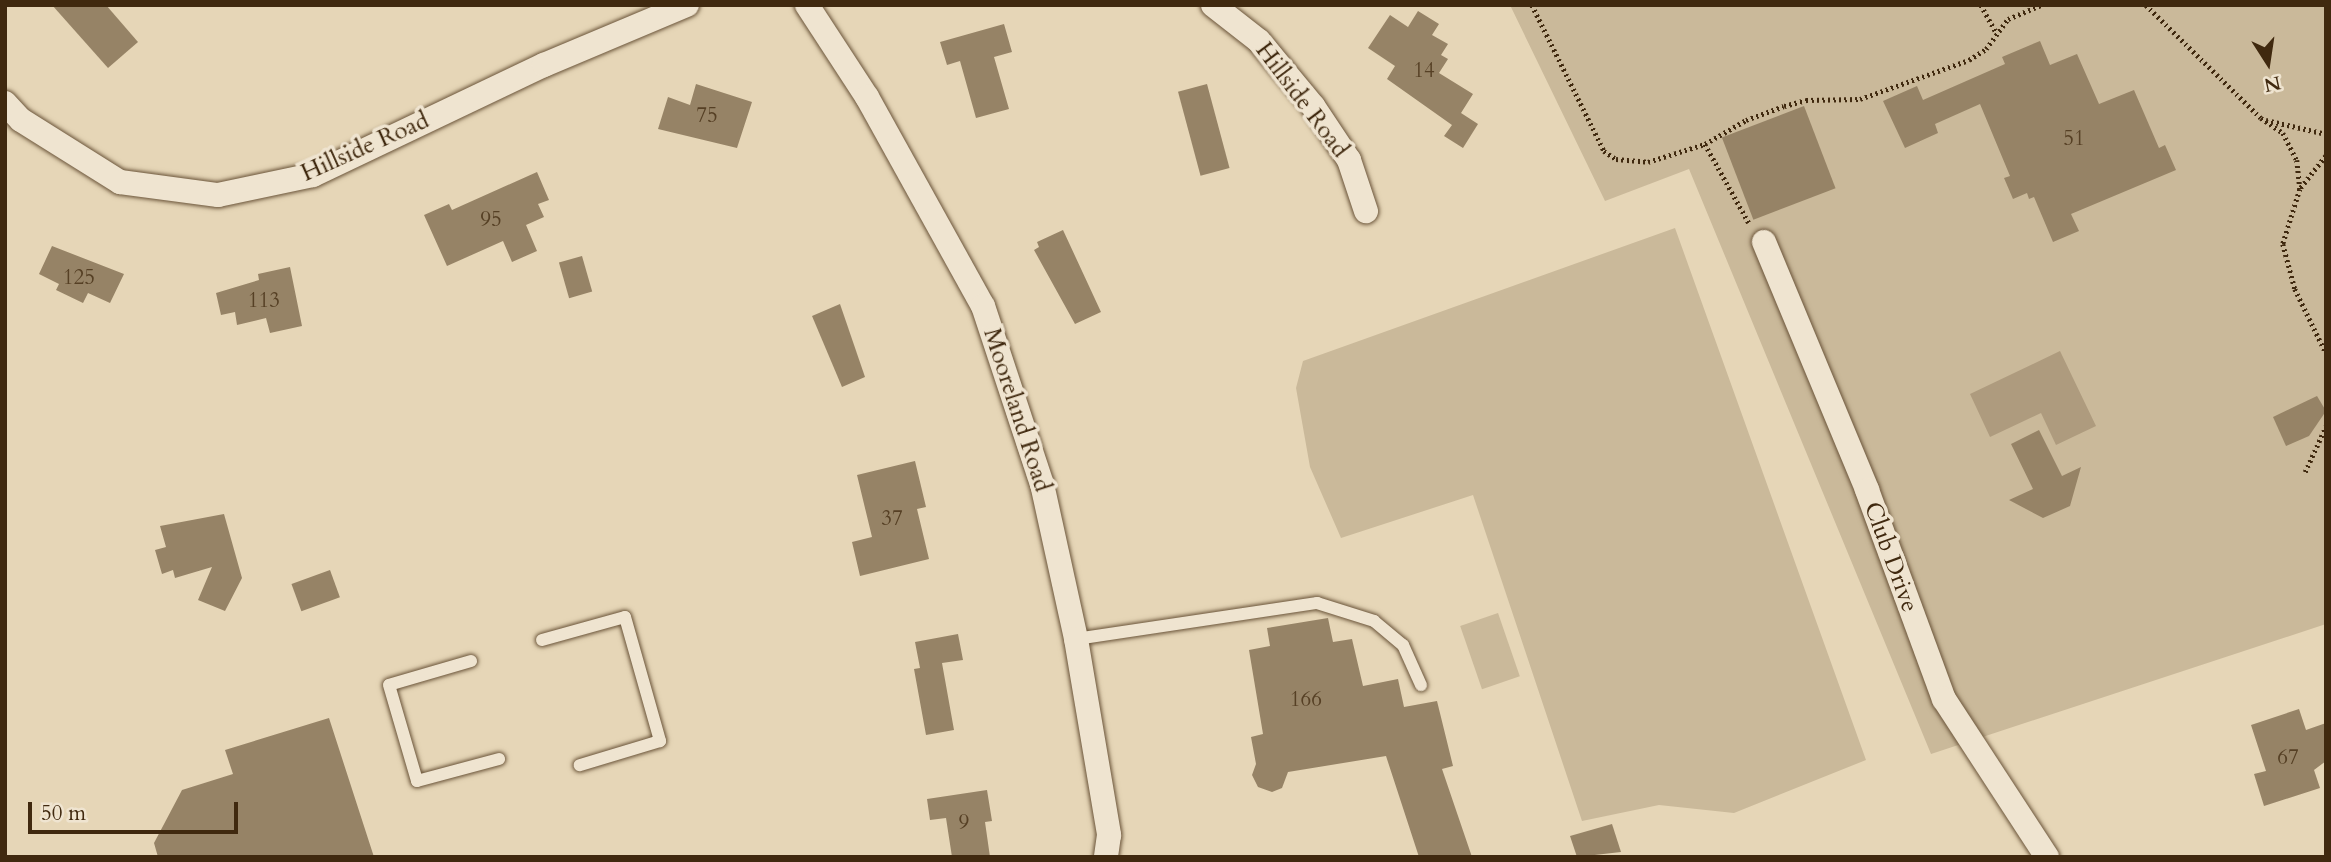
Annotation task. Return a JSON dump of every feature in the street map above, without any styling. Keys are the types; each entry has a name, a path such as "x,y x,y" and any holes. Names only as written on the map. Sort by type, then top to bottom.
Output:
{"street":[{"name":"Hillside Road","path":"5,103 21,120 120,182 218,195 313,174 544,65 687,5"},
{"name":"Mooreland Road","path":"807,5 867,97 983,306 1042,484 1076,639 1109,835 1106,857"},
{"name":"Hillside Road","path":"1213,5 1259,41 1313,106 1349,160 1366,211"},
{"name":"Club Drive","path":"1763,242 1867,490 1944,699 2047,857"}],"lane":[{"path":"1076,639 1317,603 1374,621 1403,645 1421,685"},
{"path":"542,640 625,617 660,741 580,765"},
{"path":"471,661 389,685 417,781 499,759"}],"path":[{"path":"1532,5 1604,150 1616,159 1648,162 1705,144 1746,120 1784,106 1806,100 1860,99 1969,60 1986,49 2008,19 2041,5"},
{"path":"1981,5 1997,33"},
{"path":"2146,5 2293,146 2300,189"},
{"path":"2261,118 2326,134"},
{"path":"1705,144 1731,195 1763,242"},
{"path":"2326,156 2300,189 2286,227 2286,266 2326,353"},
{"path":"2305,472 2326,426"}],"shaded area":[{"path":"1510,5 2326,5 2326,624 1931,754 1689,169 1605,201"},
{"path":"1675,228 1866,760 1734,813 1659,805 1582,821 1473,495 1341,538 1310,467 1296,388 1303,361"},
{"path":"2060,351 2096,426 2056,445 2041,413 1990,437 1970,394"},
{"path":"1498,613 1520,676 1482,689 1460,626"}],"building":[{"path":"52,5 106,5 138,42 108,68"},
{"path":"1418,11 1439,24 1432,35 1448,44 1441,55 1448,59 1439,73 1473,94 1461,113 1478,124 1463,148 1444,136 1452,125 1387,79 1395,66 1368,48 1390,15 1408,27"},
{"path":"1004,24 1012,52 994,57 1009,109 976,118 960,61 947,65 940,42"},
{"path":"2040,41 2050,65 2077,54 2099,104 2134,90 2159,148 2165,145 2176,170 2071,214 2079,231 2053,242 2034,197 2029,199 2027,193 2013,199 2004,178 2010,176 1980,104 1935,124 1938,133 1905,148 1883,101 1917,86 1923,100 2005,64 2002,57"},
{"path":"696,84 752,102 737,148 658,129 668,97 690,105"},
{"path":"1207,84 1230,168 1201,176 1178,92"},
{"path":"1804,106 1836,188 1753,220 1722,138"},
{"path":"537,172 549,200 538,204 544,217 526,225 537,251 512,262 503,241 447,266 424,215 449,204 452,210"},
{"path":"1063,230 1101,312 1075,324 1034,250 1039,247 1037,242"},
{"path":"52,246 124,274 110,303 88,293 83,303 56,290 59,284 39,274"},
{"path":"582,256 592,292 569,298 559,263"},
{"path":"290,267 302,326 270,333 266,318 237,325 235,312 221,315 216,293 259,280 258,274"},
{"path":"840,304 865,377 842,387 812,316"},
{"path":"2317,396 2326,411 2309,436 2286,446 2273,417"},
{"path":"2039,430 2062,476 2081,467 2070,506 2043,518 2009,500 2033,489 2011,444"},
{"path":"915,461 926,507 917,509 929,559 860,576 852,542 872,537 857,475"},
{"path":"224,514 242,578 225,611 198,600 212,567 175,578 173,570 162,574 155,550 166,547 160,526"},
{"path":"330,570 340,597 301,611 291,584"},
{"path":"1328,618 1333,642 1352,639 1363,686 1398,679 1404,707 1437,701 1453,766 1442,769 1472,857 1419,857 1386,756 1288,772 1282,788 1272,792 1258,787 1252,775 1256,764 1251,737 1263,734 1249,650 1270,646 1267,628"},
{"path":"958,634 963,660 942,663 954,730 926,735 914,669 920,668 915,642"},
{"path":"2299,709 2306,730 2326,723 2326,761 2314,770 2320,788 2264,806 2254,774 2266,771 2251,725"},
{"path":"329,718 374,857 158,857 154,843 182,790 233,774 225,750"},
{"path":"987,790 992,821 985,822 990,857 952,857 946,818 930,820 927,799"},
{"path":"1612,824 1621,852 1577,857 1570,836"}]}
